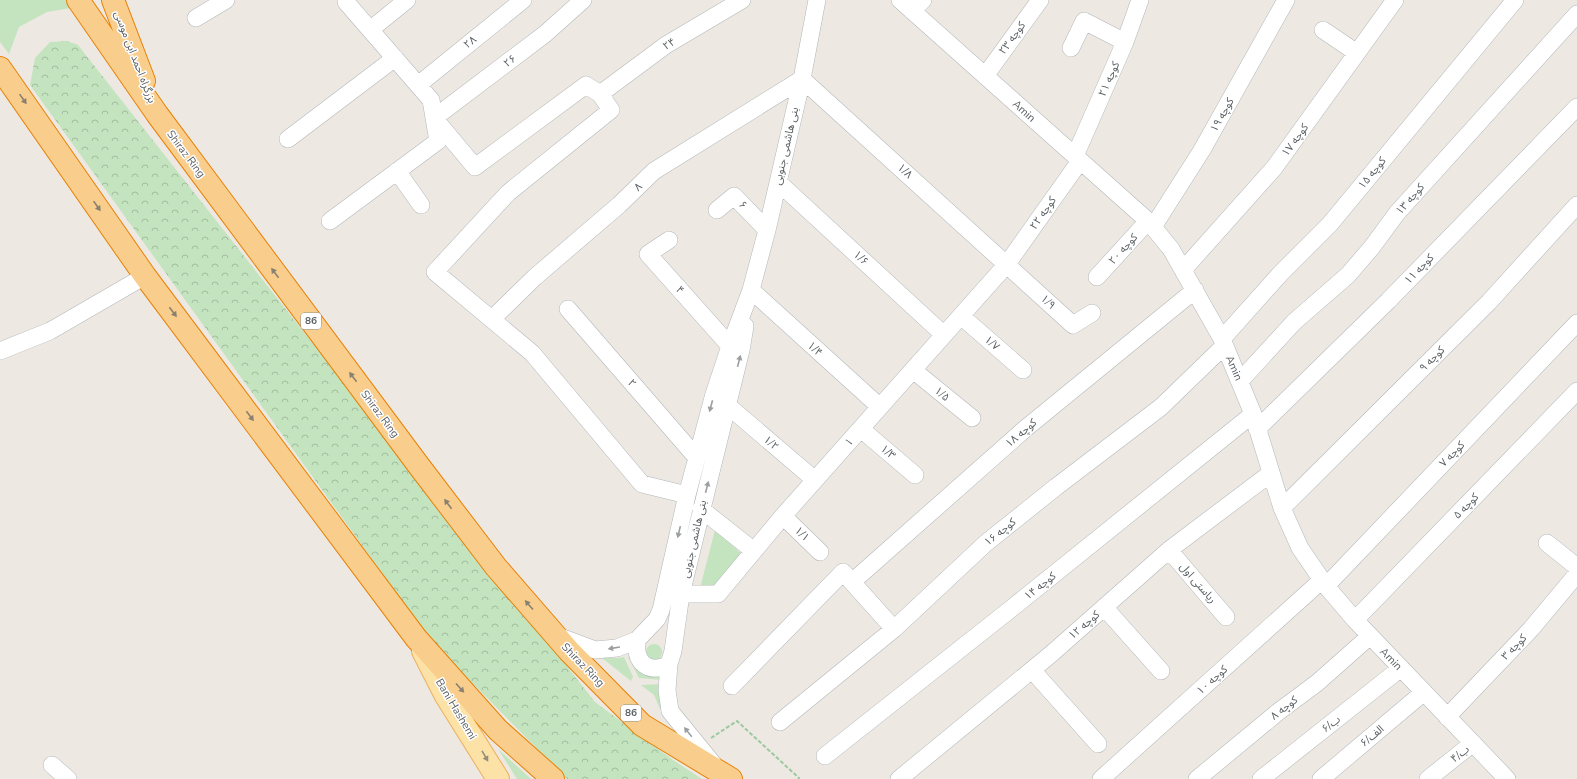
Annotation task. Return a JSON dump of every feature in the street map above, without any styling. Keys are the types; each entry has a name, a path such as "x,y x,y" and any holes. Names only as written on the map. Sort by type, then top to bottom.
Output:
{"highway":[{"name":"Shiraz Ring","path":"78,0 157,114 418,466 496,567 569,651 642,725 726,776"},
{"name":"بزرگراه احمد ابن موسی","path":"113,0 157,114"},
{"path":"0,68 145,276 416,638 498,730 553,779"}],"main road":[{"name":"Bani Hashemi","path":"416,638 446,696 498,779"}],"street":[{"path":"196,18 226,0"},
{"path":"370,30 407,0"},
{"name":"۲۸","path":"418,85 523,0"},
{"name":"۲۶","path":"434,118 545,34 583,0"},
{"name":"۲۴","path":"600,94 666,45 742,0"},
{"name":"بنی هاشمی جنوبی","path":"554,634 595,650 617,648 637,640 657,619 661,610 687,495 714,394 751,290 768,230 802,79 817,0"},
{"name":"کوچه ۲۳","path":"985,76 1040,0"},
{"name":"کوچه ۲۱","path":"1077,159 1125,42 1140,0"},
{"name":"کوچه ۱۹","path":"1151,224 1202,150 1286,0"},
{"name":"کوچه ۱۵","path":"1223,343 1280,274 1330,224 1515,0"},
{"name":"کوچه ۱۷","path":"1183,270 1274,168 1357,53 1392,1"},
{"path":"330,221 438,141 431,100 346,2"},
{"name":"Amin","path":"912,4 985,76 1151,224 1171,249 1223,343 1240,381 1255,422 1282,508 1300,548 1324,583 1355,620 1507,779"},
{"name":"کوچه ۱۳","path":"1240,381 1294,322 1348,275 1372,248 1397,213 1577,14"},
{"path":"1071,48 1084,21 1125,42"},
{"path":"1323,30 1357,53"},
{"path":"288,139 395,58"},
{"name":"۱/۸","path":"802,79 1007,264"},
{"name":"۸","path":"492,319 535,277 619,205 654,171 802,79"},
{"path":"434,118 475,167 586,85 600,94 612,110 508,193 435,272 532,353 642,484 687,495"},
{"name":"کوچه ۱۱","path":"1255,422 1393,296 1577,107"},
{"name":"کوچه ۲۲","path":"1007,264 1077,159"},
{"path":"397,171 421,205"},
{"name":"۱/۶","path":"778,182 944,335"},
{"name":"۶","path":"717,210 734,196 768,230"},
{"name":"کوچه ۹","path":"1282,508 1489,302 1577,205"},
{"name":"کوچه ۲۰","path":"1097,277 1151,224"},
{"name":"۴","path":"669,240 648,254 730,346"},
{"name":"۱/۹","path":"1007,264 1072,325 1092,313"},
{"name":"۱","path":"681,594 718,594 783,516 1007,264"},
{"path":"0,351 50,331 145,276"},
{"name":"بنی هاشمی جنوبی","path":"726,776 670,711 667,690 669,664 673,651 681,594 741,350 751,290"},
{"name":"۱/۴","path":"751,290 880,407"},
{"name":"کوچه ۱۸","path":"852,582 1026,428 1195,290"},
{"name":"۲","path":"568,309 697,458"},
{"name":"۱/۷","path":"961,316 1023,370"},
{"name":"کوچه ۷","path":"1324,583 1577,322"},
{"name":"کوچه ۱۶","path":"780,722 894,629 986,543 1056,487 1161,407 1223,343"},
{"name":"۱/۵","path":"913,370 972,418"},
{"name":"کوچه ۵","path":"1355,620 1577,391"},
{"name":"۱/۲","path":"727,405 815,480"},
{"name":"کوچه ۱۴","path":"824,756 1018,604 1255,422"},
{"name":"۱/۳","path":"861,429 915,475"},
{"name":"کوچه ۱۲","path":"899,779 1032,670 1169,550 1271,473"},
{"path":"701,509 754,551"},
{"name":"۱/۱","path":"783,516 820,552"},
{"path":"1548,543 1577,567"},
{"name":"ریاستی اول","path":"1169,550 1226,617"},
{"path":"732,686 843,572 894,629"},
{"name":"کوچه ۳","path":"1447,717 1531,629 1577,574"},
{"name":"کوچه ۱۰","path":"1101,779 1324,583"},
{"path":"1104,607 1161,671"},
{"name":"کوچه ۸","path":"1197,779 1278,712 1317,683 1370,636"},
{"path":"637,640 637,656 641,662 648,667 656,668 669,664"},
{"name":"ب/۶","path":"1261,779 1401,668"},
{"path":"1032,670 1098,744"},
{"name":"۶/الف","path":"1321,779 1424,692"},
{"name":"۴/ب","path":"1428,779 1472,743"},
{"path":"52,765 68,779"}],"path":[{"path":"699,746 737,721 798,778"}],"green space":[{"path":"0,0 66,0 71,8 47,12 19,27 9,54 0,42"},
{"path":"67,41 78,45 595,702 673,760 702,779 567,779 431,641 30,85 35,58 50,42"},
{"path":"715,530 744,556 713,588 700,588"},
{"path":"651,644 657,644 662,649 660,658 657,660 651,660 646,655 646,649"},
{"path":"633,655 663,675 663,680 639,678 628,657"},
{"path":"624,657 633,677 631,681 602,658"},
{"path":"663,684 666,709 660,709 654,695 641,685"},
{"path":"498,749 531,779 517,779"}]}
